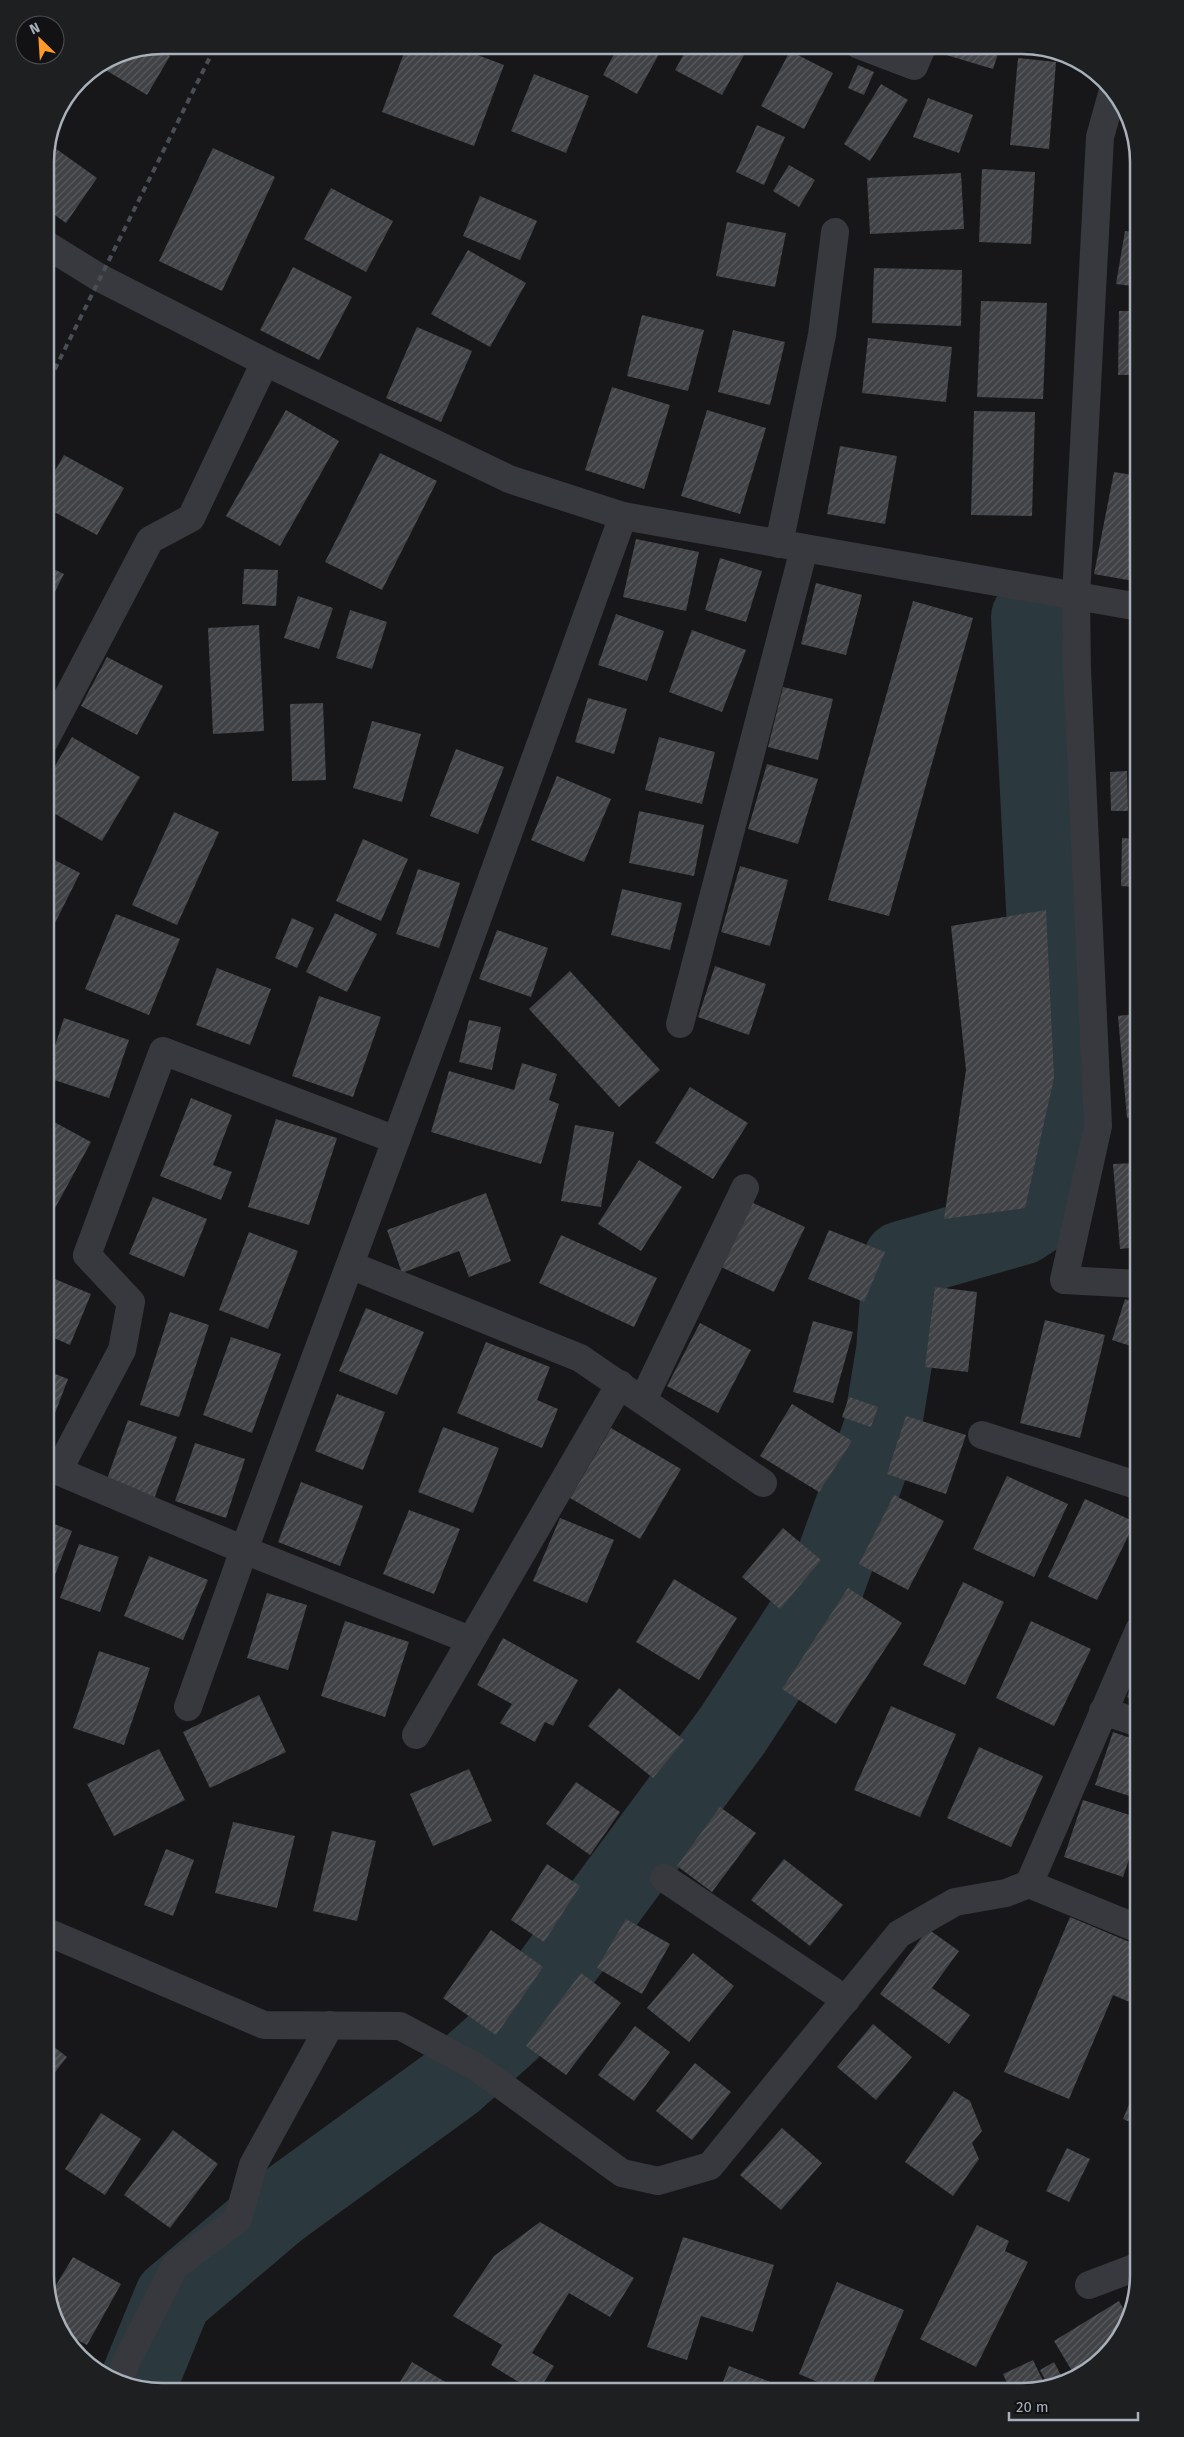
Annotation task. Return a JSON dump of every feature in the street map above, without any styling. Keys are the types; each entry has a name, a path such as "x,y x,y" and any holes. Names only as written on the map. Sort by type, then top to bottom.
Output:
{"street":[{"path":"883,54 914,66 919,54"},
{"path":"1110,100 1100,137 1076,597 1077,680 1098,1126 1064,1280 1130,1284"},
{"path":"680,1024 791,546 835,232"},
{"path":"54,250 100,278 265,362 509,479 623,516 1130,606"},
{"path":"54,723 150,540 191,518 265,362"},
{"path":"188,1707 623,516"},
{"path":"396,1140 163,1051 87,1255 131,1302 122,1350 58,1471 244,1550 470,1640"},
{"path":"642,1400 745,1188"},
{"path":"350,1265 580,1358 763,1483"},
{"path":"416,1735 620,1384"},
{"path":"982,1435 1130,1483"},
{"path":"1029,1884 1130,1651"},
{"path":"1104,1711 1130,1720"},
{"path":"664,1878 846,2000"},
{"path":"54,1935 264,2025 400,2026 478,2068 622,2173 658,2181 710,2166 899,1934 955,1902 1006,1893 1029,1884 1130,1926"},
{"path":"122,2375 126,2362 175,2266 238,2219 253,2165 330,2025"},
{"path":"1088,2285 1130,2269"}],"building":[{"path":"167,54 170,56 147,95 105,70 134,57"},
{"path":"404,54 475,54 504,65 474,146 382,112"},
{"path":"614,54 659,54 637,94 603,75"},
{"path":"684,54 745,54 722,95 675,70"},
{"path":"788,54 796,54 833,73 804,129 761,106"},
{"path":"943,54 998,54 993,69"},
{"path":"1018,58 1056,62 1049,149 1010,145"},
{"path":"858,65 874,72 864,95 848,88"},
{"path":"534,74 589,96 566,153 511,131"},
{"path":"881,84 908,100 870,161 844,144"},
{"path":"928,98 973,115 959,153 913,137"},
{"path":"757,125 785,137 764,185 736,172"},
{"path":"55,148 97,178 66,223 54,214"},
{"path":"213,148 275,177 222,291 159,261"},
{"path":"789,165 815,180 799,207 773,191"},
{"path":"982,169 1035,172 1031,244 979,242"},
{"path":"961,173 964,229 870,234 867,178"},
{"path":"331,188 393,221 366,272 304,239"},
{"path":"480,196 537,221 520,260 463,236"},
{"path":"727,222 786,233 775,287 716,276"},
{"path":"1125,231 1130,232 1130,286 1116,284"},
{"path":"468,250 526,283 490,347 431,314"},
{"path":"293,267 352,297 319,360 260,330"},
{"path":"874,268 962,270 961,326 872,323"},
{"path":"981,301 1047,303 1043,399 977,397"},
{"path":"1119,311 1130,311 1130,375 1118,375"},
{"path":"642,315 704,330 688,391 627,376"},
{"path":"417,327 472,351 441,422 386,398"},
{"path":"733,330 785,342 770,405 718,392"},
{"path":"868,338 952,347 946,402 862,393"},
{"path":"612,387 670,405 644,489 585,470"},
{"path":"286,410 339,441 280,546 226,516"},
{"path":"707,410 766,428 740,514 681,496"},
{"path":"974,411 1035,412 1032,516 971,515"},
{"path":"840,446 897,456 885,524 827,514"},
{"path":"380,453 437,481 382,590 325,562"},
{"path":"64,455 124,488 97,535 54,512 54,472"},
{"path":"1114,472 1130,475 1130,580 1094,574"},
{"path":"636,539 699,552 686,611 623,597"},
{"path":"720,558 762,571 746,622 705,610"},
{"path":"54,569 64,574 54,593"},
{"path":"244,569 278,570 276,606 242,604"},
{"path":"816,583 862,595 846,655 801,644"},
{"path":"298,596 333,608 319,649 284,638"},
{"path":"913,601 973,618 889,916 828,900"},
{"path":"350,610 387,622 372,669 336,658"},
{"path":"616,614 664,631 647,681 598,665"},
{"path":"259,625 264,731 213,734 208,628"},
{"path":"692,630 746,650 722,712 669,692"},
{"path":"107,657 163,686 137,735 81,706"},
{"path":"783,687 833,699 818,760 768,747"},
{"path":"588,698 627,709 614,754 575,742"},
{"path":"323,703 326,780 292,781 290,704"},
{"path":"372,721 421,734 402,802 353,788"},
{"path":"72,737 140,777 102,841 54,813 54,768"},
{"path":"659,737 715,752 702,804 645,790"},
{"path":"456,749 504,767 478,834 430,816"},
{"path":"767,764 818,779 798,844 748,829"},
{"path":"1127,771 1128,811 1111,811 1110,772"},
{"path":"557,776 611,799 584,862 531,840"},
{"path":"639,811 704,825 694,876 629,863"},
{"path":"174,812 219,832 177,925 132,905"},
{"path":"1122,838 1130,839 1130,887 1121,886"},
{"path":"363,839 408,859 381,921 336,901"},
{"path":"54,860 80,873 54,925"},
{"path":"740,866 788,880 770,946 721,932"},
{"path":"418,869 460,883 439,948 396,934"},
{"path":"622,889 682,903 670,950 611,935"},
{"path":"1046,910 1054,1078 1025,1208 944,1219 966,1070 951,926"},
{"path":"335,913 377,934 347,992 306,972"},
{"path":"116,914 180,939 149,1015 85,989"},
{"path":"292,918 314,928 297,968 275,958"},
{"path":"497,930 548,948 531,997 479,979"},
{"path":"715,966 766,984 749,1035 698,1017"},
{"path":"217,968 271,989 250,1045 196,1025"},
{"path":"570,971 660,1070 619,1107 529,1009"},
{"path":"319,996 381,1017 353,1097 292,1076"},
{"path":"1130,1014 1130,1118 1127,1118 1118,1016"},
{"path":"64,1018 129,1040 109,1098 54,1080 54,1049"},
{"path":"469,1020 501,1027 492,1070 459,1062"},
{"path":"522,1063 557,1074 549,1100 559,1104 541,1164 431,1132 449,1071 514,1090"},
{"path":"690,1087 748,1123 713,1179 655,1143"},
{"path":"191,1098 232,1115 213,1165 232,1172 221,1200 160,1176"},
{"path":"276,1119 337,1138 309,1225 248,1207"},
{"path":"54,1122 91,1142 54,1210"},
{"path":"575,1125 614,1132 601,1207 561,1201"},
{"path":"639,1160 682,1187 641,1251 598,1224"},
{"path":"1130,1163 1130,1248 1120,1249 1113,1164"},
{"path":"486,1193 511,1261 469,1277 459,1251 402,1273 387,1230"},
{"path":"153,1197 207,1219 184,1277 129,1254"},
{"path":"751,1202 805,1227 774,1292 721,1267"},
{"path":"829,1230 885,1252 864,1302 808,1279"},
{"path":"249,1232 298,1251 268,1329 219,1310"},
{"path":"561,1235 657,1278 634,1327 539,1283"},
{"path":"54,1279 91,1294 70,1345 54,1338"},
{"path":"935,1287 977,1292 968,1372 925,1367"},
{"path":"1125,1299 1130,1301 1130,1346 1112,1340"},
{"path":"366,1308 424,1332 397,1395 339,1371"},
{"path":"170,1312 209,1325 179,1417 140,1405"},
{"path":"1045,1320 1105,1335 1080,1438 1020,1423"},
{"path":"813,1321 853,1332 833,1403 793,1392"},
{"path":"700,1323 751,1350 718,1413 667,1386"},
{"path":"231,1337 281,1354 252,1433 203,1415"},
{"path":"486,1342 550,1367 537,1400 558,1409 542,1448 457,1413"},
{"path":"54,1374 68,1379 54,1416"},
{"path":"337,1394 385,1412 363,1470 315,1451"},
{"path":"849,1397 878,1407 871,1427 842,1417"},
{"path":"792,1404 852,1441 819,1492 760,1456"},
{"path":"906,1416 966,1435 946,1494 887,1474"},
{"path":"128,1420 177,1437 154,1499 106,1482"},
{"path":"443,1427 499,1448 473,1513 418,1492"},
{"path":"611,1428 681,1469 640,1539 570,1498"},
{"path":"195,1443 245,1459 226,1518 175,1501"},
{"path":"1007,1476 1068,1504 1034,1577 973,1549"},
{"path":"301,1482 363,1506 340,1566 278,1542"},
{"path":"894,1495 944,1521 908,1590 859,1564"},
{"path":"1085,1499 1130,1520 1130,1532 1097,1600 1048,1577"},
{"path":"409,1510 460,1529 434,1594 383,1574"},
{"path":"560,1518 614,1540 587,1603 533,1581"},
{"path":"54,1524 72,1531 54,1577"},
{"path":"783,1528 821,1560 780,1609 742,1577"},
{"path":"79,1544 119,1557 100,1612 60,1598"},
{"path":"149,1556 208,1580 183,1640 124,1616"},
{"path":"674,1579 737,1618 699,1680 636,1642"},
{"path":"963,1582 1004,1602 965,1685 923,1665"},
{"path":"848,1588 902,1623 836,1724 782,1689"},
{"path":"267,1593 307,1605 288,1670 247,1658"},
{"path":"345,1621 409,1642 385,1717 321,1696"},
{"path":"1031,1621 1091,1649 1054,1726 996,1698"},
{"path":"503,1638 578,1680 553,1726 545,1722 535,1742 500,1723 512,1704 477,1685"},
{"path":"99,1651 150,1668 124,1745 73,1728"},
{"path":"619,1688 684,1740 653,1778 588,1726"},
{"path":"259,1695 286,1752 210,1788 183,1732"},
{"path":"891,1706 956,1734 920,1817 854,1790"},
{"path":"1113,1732 1130,1738 1130,1796 1095,1785"},
{"path":"979,1747 1043,1776 1011,1847 947,1818"},
{"path":"159,1749 185,1800 114,1836 87,1784"},
{"path":"469,1769 492,1821 433,1846 410,1794"},
{"path":"576,1782 620,1812 590,1855 546,1824"},
{"path":"1083,1800 1130,1815 1130,1856 1123,1877 1064,1857"},
{"path":"720,1807 756,1833 712,1892 677,1866"},
{"path":"233,1822 295,1836 277,1908 215,1893"},
{"path":"332,1831 376,1841 357,1921 313,1911"},
{"path":"166,1849 194,1860 173,1916 144,1905"},
{"path":"784,1859 843,1905 810,1946 751,1900"},
{"path":"547,1864 580,1886 544,1942 511,1920"},
{"path":"1070,1917 1130,1942 1130,2002 1113,1995 1069,2099 1004,2072"},
{"path":"626,1919 670,1944 642,1994 597,1968"},
{"path":"928,1929 959,1951 932,1988 970,2015 949,2044 880,1994"},
{"path":"491,1930 543,1967 496,2035 443,1998"},
{"path":"693,1953 734,1986 689,2042 647,2008"},
{"path":"581,1973 621,2003 566,2075 526,2046"},
{"path":"873,2024 912,2057 876,2100 837,2067"},
{"path":"635,2026 670,2052 634,2101 598,2075"},
{"path":"54,2047 67,2057 54,2074"},
{"path":"695,2063 731,2092 692,2140 656,2111"},
{"path":"954,2091 970,2101 982,2131 972,2143 979,2159 953,2196 905,2162"},
{"path":"1130,2102 1130,2122 1123,2119"},
{"path":"101,2113 141,2139 105,2195 65,2169"},
{"path":"782,2128 822,2163 781,2210 740,2175"},
{"path":"173,2130 218,2164 170,2228 124,2195"},
{"path":"1067,2148 1090,2159 1069,2202 1046,2191"},
{"path":"540,2222 634,2278 610,2317 569,2293 532,2353 554,2366 544,2383 520,2383 491,2365 502,2345 453,2316 494,2256"},
{"path":"977,2225 1009,2241 1005,2251 1028,2262 976,2367 920,2339"},
{"path":"683,2237 774,2265 753,2332 701,2316 687,2360 647,2347"},
{"path":"73,2257 121,2284 87,2345 74,2338 68,2329 59,2310 55,2288"},
{"path":"837,2282 904,2310 873,2383 820,2383 799,2374"},
{"path":"1119,2301 1125,2311 1104,2347 1094,2357 1072,2371 1054,2341"},
{"path":"1033,2360 1043,2381 1007,2383 1003,2374"},
{"path":"412,2362 447,2383 399,2383"},
{"path":"1054,2362 1061,2376 1046,2381 1040,2370"},
{"path":"729,2366 773,2383 722,2383"}],"waterway":[{"path":"139,2381 173,2298 278,2209 453,2082 509,2032 732,1731 823,1592 882,1430 895,1351 902,1260 1021,1226 1041,1213 1057,1141 1030,617"}],"railway":[{"path":"54,371 212,54"}]}
